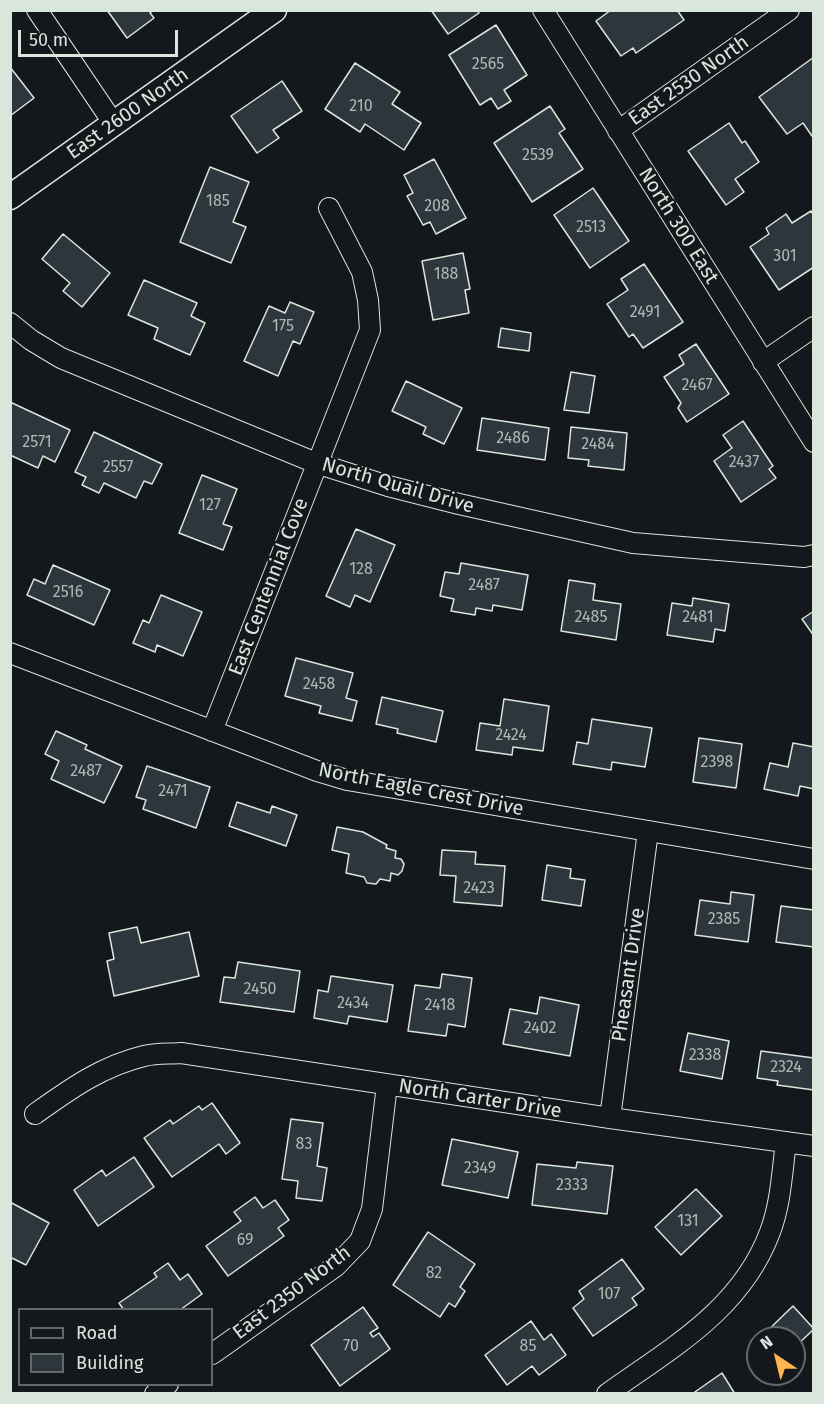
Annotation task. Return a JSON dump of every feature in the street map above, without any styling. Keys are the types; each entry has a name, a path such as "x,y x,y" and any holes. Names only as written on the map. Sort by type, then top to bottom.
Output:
{"street":[{"path":"37,10 114,124"},
{"name":"East 2600 North","path":"10,197 274,10"},
{"name":"North 300 East","path":"543,10 813,442"},
{"name":"East 2530 North","path":"618,131 789,10"},
{"name":"East Centennial Cove","path":"212,731 370,330 368,300 362,272 329,208"},
{"name":"North Quail Drive","path":"10,323 31,340 61,358 316,463 388,486 633,543 804,557 813,555"},
{"path":"763,362 813,327"},
{"name":"North Eagle Crest Drive","path":"10,653 317,771 347,780 813,859"},
{"name":"Pheasant Drive","path":"610,1118 648,831"},
{"name":"North Carter Drive","path":"35,1114 82,1080 113,1065 146,1056 181,1053 610,1118 813,1146"},
{"name":"East 2350 North","path":"213,1353 336,1266 360,1241 372,1209 387,1085"},
{"path":"607,1394 708,1321 742,1284 759,1258 771,1231 780,1193 786,1142"}],"building":[{"path":"107,10 154,10 150,13 154,18 127,38"},
{"path":"431,10 477,10 479,13 448,34"},
{"path":"611,10 677,10 684,20 636,53 633,48 621,56 596,21"},
{"path":"496,25 527,75 504,90 511,101 498,109 491,98 480,105 449,55"},
{"path":"814,57 814,134 812,136 803,123 787,134 759,97"},
{"path":"355,63 400,92 392,104 421,123 404,150 365,124 360,132 325,109"},
{"path":"10,67 34,98 10,116"},
{"path":"282,81 302,111 273,130 279,138 257,153 231,116"},
{"path":"550,106 565,129 559,133 583,169 532,202 494,143"},
{"path":"729,123 742,143 745,141 759,162 735,179 744,192 726,205 688,151"},
{"path":"434,159 466,218 436,234 430,222 423,225 407,196 413,193 404,175"},
{"path":"210,167 249,182 233,222 246,227 231,263 180,242"},
{"path":"593,188 629,241 590,268 554,215"},
{"path":"811,211 814,215 814,267 779,290 750,247 769,234 766,228 786,214 792,223"},
{"path":"63,234 110,273 82,307 63,291 70,283 42,259"},
{"path":"463,253 470,289 465,290 469,313 433,320 422,261"},
{"path":"644,264 683,322 643,348 633,334 629,337 607,304 628,290 621,279"},
{"path":"144,280 197,303 191,316 205,323 190,355 154,339 158,328 128,315"},
{"path":"290,302 314,312 300,344 293,341 278,376 244,361 269,306 285,313"},
{"path":"501,328 531,333 529,351 498,347"},
{"path":"696,344 729,394 687,422 678,408 681,403 664,377 684,364 679,355"},
{"path":"571,372 595,376 589,413 564,410"},
{"path":"406,381 462,408 444,444 423,434 426,427 392,411"},
{"path":"10,402 70,430 55,462 43,456 38,468 10,455"},
{"path":"482,418 549,428 545,460 477,450"},
{"path":"743,421 773,466 769,469 776,478 741,502 714,461 732,448 723,435"},
{"path":"571,427 627,433 624,470 588,466 589,460 568,458"},
{"path":"94,432 162,464 152,484 144,481 136,498 104,483 99,493 82,485 86,477 75,472"},
{"path":"202,475 237,489 223,524 232,527 223,550 179,533"},
{"path":"356,529 395,545 370,602 355,595 350,607 326,596"},
{"path":"461,563 528,575 522,610 493,605 492,611 476,608 475,615 451,611 454,599 440,596 445,572 459,574"},
{"path":"53,565 110,590 94,625 27,595 34,579 45,584"},
{"path":"569,580 595,584 593,600 621,604 616,640 561,631"},
{"path":"161,595 202,612 183,656 157,645 155,652 133,643 143,620 149,623"},
{"path":"693,598 729,604 725,631 715,629 713,642 667,635 672,603 692,606"},
{"path":"814,611 814,636 802,619"},
{"path":"296,658 353,673 346,698 357,701 352,721 319,713 321,706 285,696"},
{"path":"382,697 443,711 436,742 397,733 398,729 376,724"},
{"path":"504,699 549,706 543,751 513,747 512,755 476,750 480,723 500,726"},
{"path":"592,719 652,728 645,767 612,762 611,770 573,764 577,742 588,744"},
{"path":"56,731 87,745 85,749 122,766 104,803 51,779 59,761 45,754"},
{"path":"699,738 742,744 736,788 693,782"},
{"path":"793,743 814,747 814,789 800,786 798,796 764,789 770,763 788,767"},
{"path":"147,766 210,787 196,828 143,809 146,800 136,797"},
{"path":"237,802 270,813 272,806 297,815 286,846 229,826"},
{"path":"337,827 363,832 387,845 386,848 396,851 395,858 401,859 404,864 402,871 398,875 391,873 390,881 380,879 376,884 367,883 364,877 346,873 349,854 332,850"},
{"path":"442,850 476,852 475,864 505,866 502,906 454,902 456,876 440,875"},
{"path":"547,865 571,869 570,878 585,880 581,906 542,900"},
{"path":"731,892 754,895 748,942 695,935 700,900 730,904"},
{"path":"781,906 814,910 814,947 776,942"},
{"path":"137,927 141,943 189,932 199,976 114,996 107,961 114,959 109,933"},
{"path":"238,962 300,971 294,1012 220,1002 224,977 235,978"},
{"path":"442,974 472,978 465,1027 448,1024 446,1036 408,1031 415,985 440,988"},
{"path":"331,976 393,985 387,1022 349,1016 347,1024 314,1018 318,990 328,992"},
{"path":"540,997 579,1005 570,1056 503,1044 510,1009 537,1014"},
{"path":"688,1033 729,1041 722,1079 680,1071"},
{"path":"761,1051 814,1058 814,1090 777,1085 778,1081 757,1078"},
{"path":"212,1103 240,1143 226,1154 219,1144 172,1177 144,1138 170,1120 173,1124 199,1106 202,1110"},
{"path":"291,1119 323,1123 317,1166 327,1168 322,1201 296,1198 298,1181 282,1179"},
{"path":"452,1139 518,1152 508,1198 442,1185"},
{"path":"134,1157 154,1187 98,1226 74,1190 102,1170 106,1176"},
{"path":"577,1162 613,1166 607,1214 532,1205 537,1164 576,1168"},
{"path":"696,1189 722,1216 681,1255 655,1227"},
{"path":"255,1197 263,1208 275,1200 289,1220 278,1228 284,1236 228,1276 206,1246 241,1221 234,1212"},
{"path":"10,1202 49,1223 26,1265 10,1257"},
{"path":"428,1232 475,1264 460,1287 465,1291 455,1307 449,1303 440,1317 393,1285"},
{"path":"622,1259 644,1289 632,1298 637,1305 593,1336 573,1308 584,1299 579,1291"},
{"path":"168,1263 180,1280 188,1274 202,1294 183,1308 123,1308 119,1303 157,1277 154,1273"},
{"path":"793,1306 814,1329 806,1337 806,1326 772,1326"},
{"path":"363,1307 378,1328 370,1333 373,1337 379,1333 390,1349 340,1386 311,1345"},
{"path":"531,1321 544,1340 551,1334 566,1355 539,1375 532,1366 507,1385 485,1355"},
{"path":"722,1373 735,1394 692,1394"}]}
